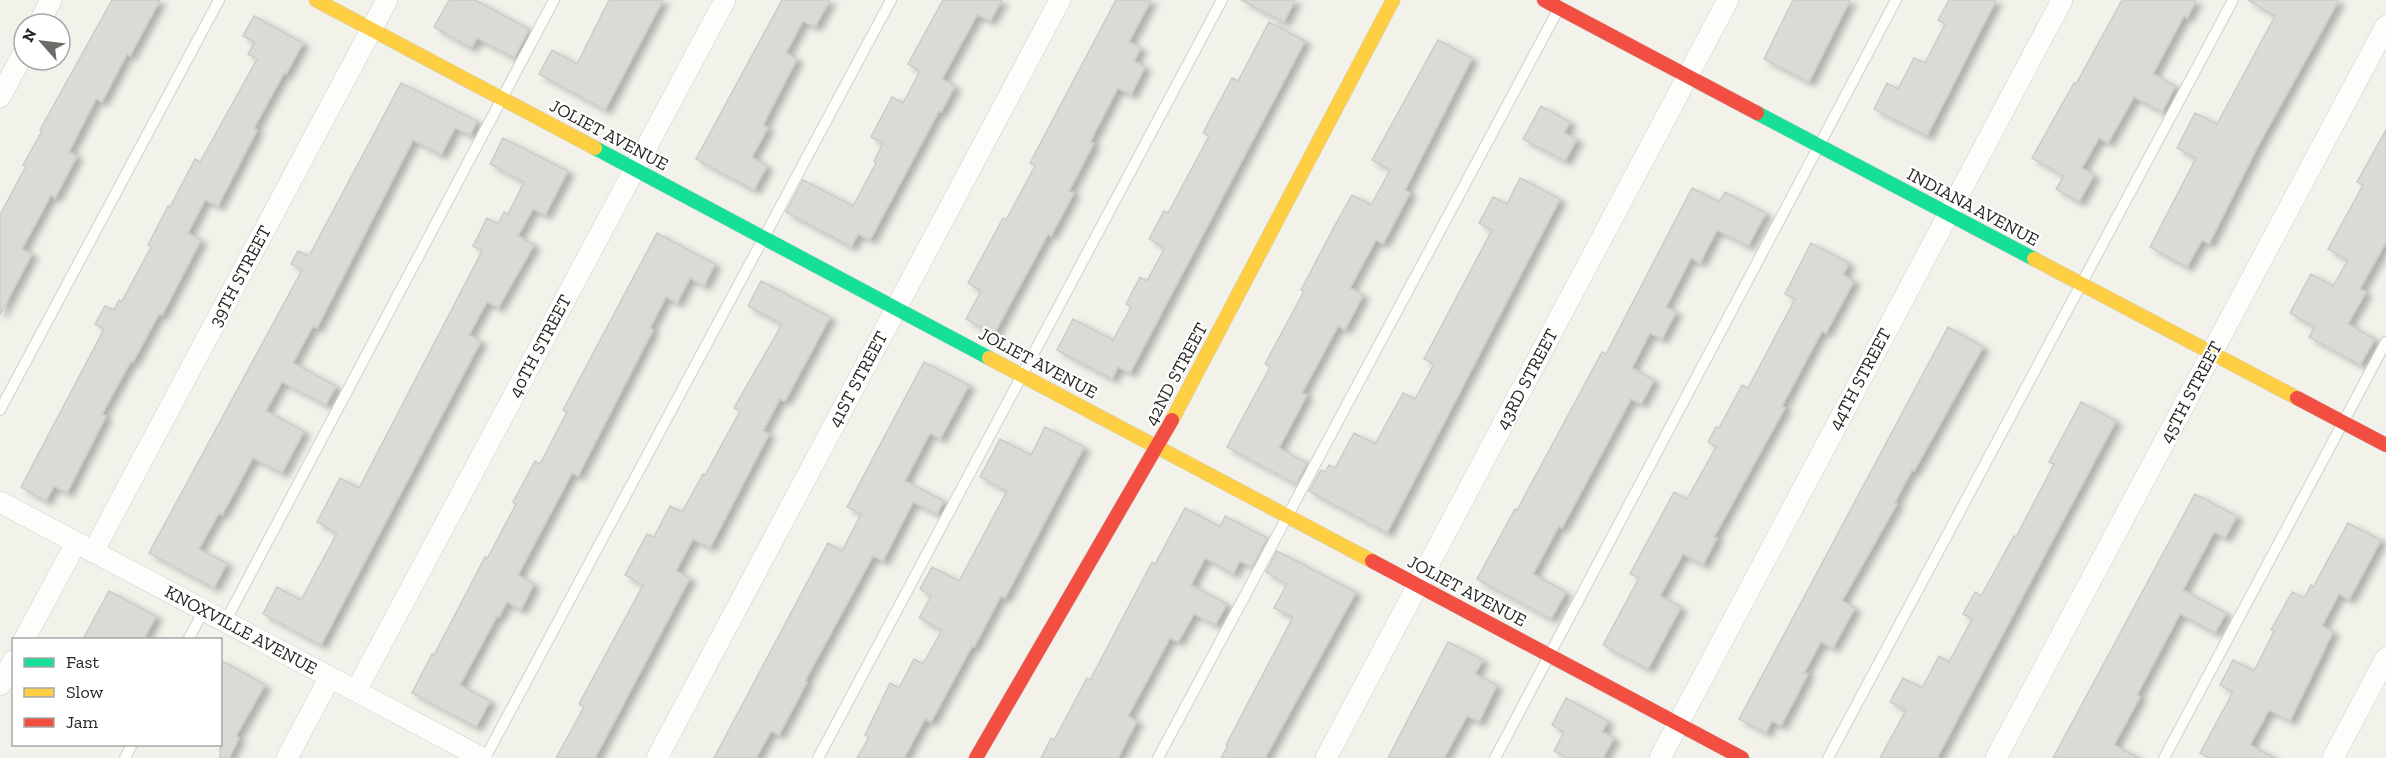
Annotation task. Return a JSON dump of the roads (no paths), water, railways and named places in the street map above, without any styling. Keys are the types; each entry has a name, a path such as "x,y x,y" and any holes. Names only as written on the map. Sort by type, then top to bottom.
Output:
{"street":[{"name":"JOLIET AVENUE","path":"316,0 1742,758"},
{"name":"39TH STREET","path":"25,638 84,547 387,0"},
{"name":"40TH STREET","path":"356,691 725,0"},
{"name":"41ST STREET","path":"657,758 1060,0"},
{"name":"42ND STREET","path":"976,758 1158,447 1393,0"},
{"name":"INDIANA AVENUE","path":"1544,0 1561,4 1688,76 2386,445"},
{"name":"43RD STREET","path":"1326,758 1728,0"},
{"name":"44TH STREET","path":"1660,758 2062,0"},
{"name":"45TH STREET","path":"1996,758 2386,26"},
{"path":"0,97 13,72"},
{"name":"KNOXVILLE AVENUE","path":"0,502 356,691 454,752 484,758"},
{"path":"2333,758 2386,658"},
{"path":"0,685 12,664"},
{"path":"287,758 330,677"}],"lane":[{"path":"0,410 219,0"},
{"path":"225,622 554,0"},
{"path":"484,758 891,0"},
{"path":"818,758 1222,0"},
{"path":"1495,758 1896,0"},
{"path":"1828,758 2233,0"},
{"path":"1158,758 1561,4"},
{"path":"2164,758 2386,342"},
{"path":"189,638 204,610"}]}
